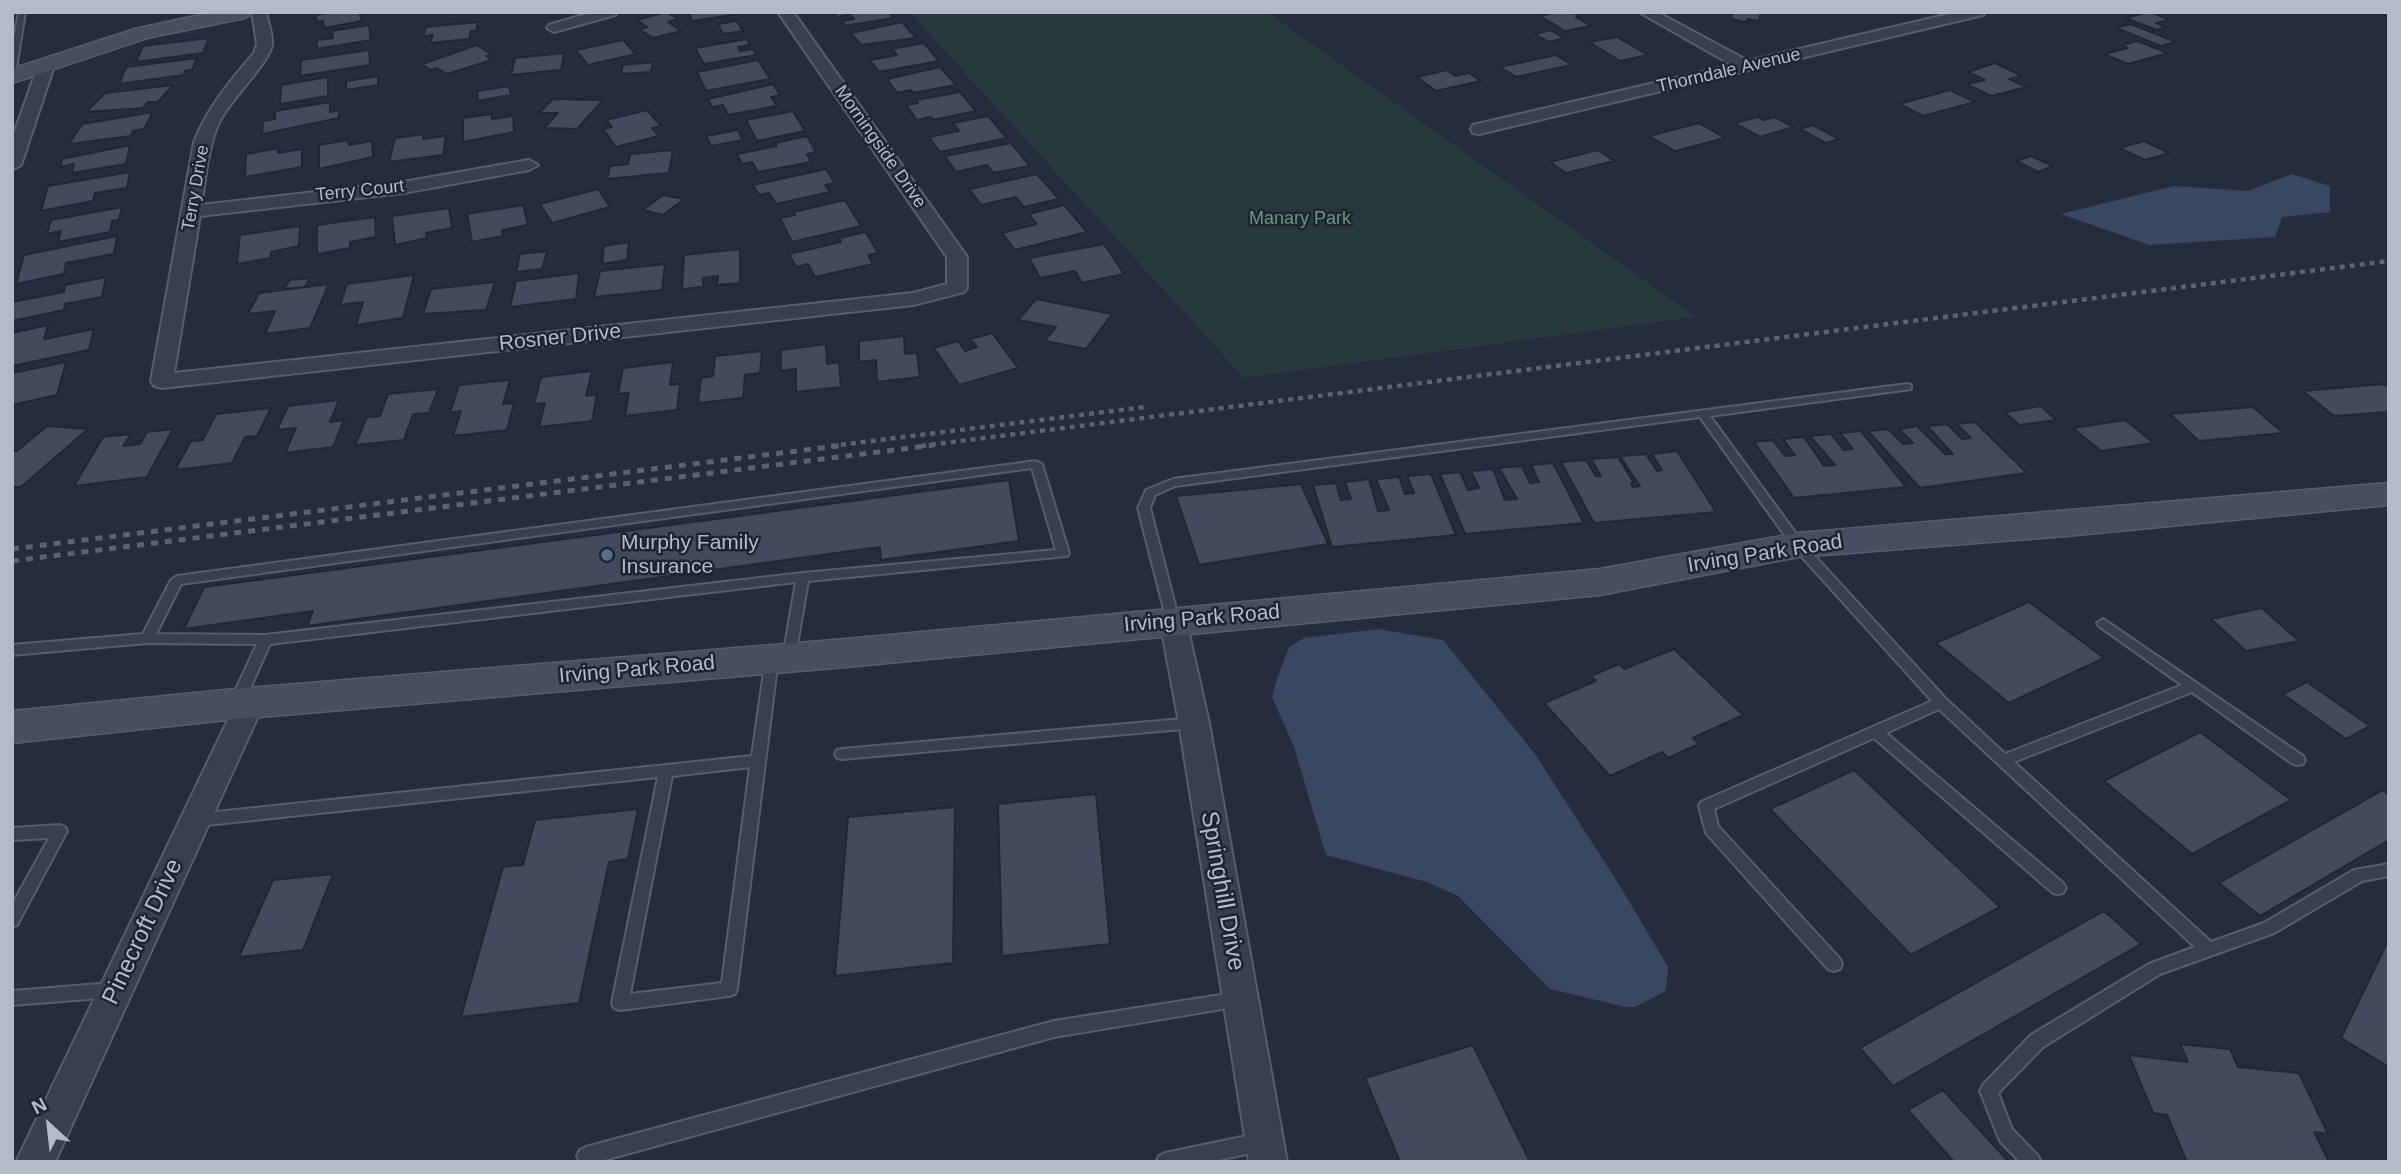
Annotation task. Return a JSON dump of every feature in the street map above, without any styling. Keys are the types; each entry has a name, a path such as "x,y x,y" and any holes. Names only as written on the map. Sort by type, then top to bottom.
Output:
{"main road":[{"path":"12,76 142,33 245,12"},
{"name":"Irving Park Road","path":"12,727 243,703 780,658 1600,582 1798,545 2066,524 2389,494"}],"street":[{"name":"Terry Drive","path":"162,381 204,142 225,98 256,64 265,44 259,12"},
{"path":"554,28 610,12"},
{"name":"Morningside Drive","path":"785,12 957,257 957,288"},
{"path":"1646,12 1747,66"},
{"name":"Thorndale Avenue","path":"1479,130 1978,12"},
{"path":"12,164 46,66"},
{"name":"Terry Court","path":"191,212 452,181 529,165"},
{"name":"Rosner Drive","path":"162,381 913,299 957,288"},
{"name":"Springhill Drive","path":"1173,621 1194,723 1266,1152"},
{"name":"Pinecroft Drive","path":"35,1162 196,820 243,703"}],"lane":[{"path":"12,69 22,13"},
{"path":"1173,621 1144,508 1150,493 1173,484 1907,387"},
{"path":"1702,413 1798,545 1941,703 2208,949"},
{"path":"12,650 147,638 265,640 803,577 1063,553 1035,464 177,580 147,638"},
{"path":"666,770 621,1003 729,989 758,761 780,658 803,577"},
{"path":"2103,623 2298,760"},
{"path":"243,703 265,640"},
{"path":"2003,760 2192,687"},
{"path":"1834,964 1711,829 1706,806 1941,703"},
{"path":"842,754 1194,723"},
{"path":"1875,732 2058,888"},
{"path":"196,820 758,761"},
{"path":"12,834 60,831 12,920"},
{"path":"2032,1162 2006,1135 1989,1091 2036,1041 2155,969 2269,928 2359,875 2389,870"},
{"path":"12,998 116,990"},
{"path":"586,1156 1054,1029 1241,999"},
{"path":"1165,1162 1266,1152"}],"green space":[{"name":"Manary Park","path":"909,12 1267,12 1696,317 1244,378"}],"water":[{"path":"2292,174 2330,186 2330,212 2282,217 2275,237 2149,245 2061,214 2174,186 2248,191"},
{"path":"1378,629 1443,640 1535,754 1620,886 1668,967 1666,991 1635,1007 1626,1007 1550,989 1458,896 1427,882 1326,855 1294,747 1272,697 1289,647 1304,638"}],"building":[{"path":"332,12 370,14 360,15 362,21 324,28 323,21 317,22 315,15"},
{"path":"666,12 678,19 668,22 681,31 653,38 639,29 647,27 637,20"},
{"path":"688,12 738,12 739,14 692,21"},
{"path":"834,12 889,12 893,18 845,26 842,21 854,19 850,14 837,17"},
{"path":"1573,12 1580,17 1576,17 1591,26 1565,31 1540,16"},
{"path":"1723,12 1761,12 1759,21 1747,19 1747,22 1731,19 1732,13"},
{"path":"2150,12 2170,20 2156,23 2166,27 2157,30 2125,18"},
{"path":"737,21 743,31 723,34 718,24"},
{"path":"478,22 476,31 471,31 469,39 430,43 433,35 423,36 426,27"},
{"path":"902,22 916,38 861,45 851,33"},
{"path":"2131,24 2176,42 2161,46 2116,28"},
{"path":"369,25 371,40 317,49 317,40 333,38 332,31"},
{"path":"1550,30 1564,38 1549,42 1535,34"},
{"path":"1617,37 1648,55 1620,61 1589,42"},
{"path":"209,38 203,53 136,62 143,46"},
{"path":"747,39 750,45 738,47 740,51 753,49 756,55 704,64 695,48"},
{"path":"623,40 636,54 588,65 576,50"},
{"path":"2137,41 2168,53 2128,64 2104,54 2128,48 2122,45"},
{"path":"924,43 939,61 879,72 870,60 897,55 892,49"},
{"path":"477,45 492,55 486,56 492,60 447,74 437,68 430,70 422,64"},
{"path":"369,50 370,65 300,76 301,60"},
{"path":"564,53 561,70 511,75 515,58"},
{"path":"1556,55 1572,65 1516,77 1500,67"},
{"path":"197,58 192,70 185,71 184,75 119,84 126,67"},
{"path":"758,60 770,79 706,91 697,72"},
{"path":"653,62 651,72 621,74 623,65"},
{"path":"1995,63 2022,76 2009,79 2027,87 1991,96 1966,84 1985,80 1968,72"},
{"path":"940,67 956,85 913,93 911,90 897,93 887,79"},
{"path":"1447,70 1455,76 1469,73 1481,81 1436,91 1417,77"},
{"path":"378,76 378,85 346,90 346,81"},
{"path":"328,77 328,96 280,104 281,85"},
{"path":"773,84 780,95 771,97 777,106 728,115 723,105 712,107 708,99"},
{"path":"173,85 158,102 148,102 143,108 86,112 105,93"},
{"path":"509,86 511,95 478,101 477,91"},
{"path":"1950,90 1975,102 1923,116 1899,104"},
{"path":"960,92 976,111 933,120 931,117 917,120 906,105 918,103 916,100"},
{"path":"553,99 603,100 577,129 544,128 558,113 539,113"},
{"path":"330,102 330,112 339,110 339,118 262,134 263,121 275,119 275,111"},
{"path":"647,110 661,126 652,128 659,136 616,147 603,129 612,127 606,120"},
{"path":"793,111 805,131 757,141 746,120"},
{"path":"153,112 144,129 133,131 131,136 69,144 82,124"},
{"path":"492,114 492,119 513,116 514,132 463,142 463,118"},
{"path":"988,116 1007,138 940,152 929,137 959,131 953,123"},
{"path":"1758,117 1764,120 1774,117 1794,127 1760,137 1734,123"},
{"path":"1699,123 1725,138 1675,151 1649,136"},
{"path":"1813,125 1839,139 1826,143 1800,129"},
{"path":"738,130 743,140 711,146 706,136"},
{"path":"424,134 423,139 446,136 443,155 389,162 395,138"},
{"path":"807,136 816,152 807,154 811,162 758,172 752,162 742,164 737,154 777,146 775,143"},
{"path":"348,140 349,145 372,141 373,157 319,169 319,145"},
{"path":"2144,141 2169,153 2145,160 2119,148"},
{"path":"1011,143 1030,166 993,173 987,165 956,172 945,156"},
{"path":"130,145 126,164 72,173 74,164 60,167 62,159"},
{"path":"278,148 278,153 302,149 302,167 245,177 246,154"},
{"path":"673,150 669,173 607,179 610,166 628,164 630,154"},
{"path":"1598,150 1614,161 1566,173 1550,162"},
{"path":"2031,156 2053,166 2038,172 2016,161"},
{"path":"826,169 835,183 825,185 830,192 776,204 769,193 759,195 753,185"},
{"path":"130,172 127,188 95,193 93,201 41,211 48,186"},
{"path":"1037,174 1059,199 1024,207 1016,197 981,205 969,189"},
{"path":"598,189 610,207 552,223 540,204"},
{"path":"663,195 684,199 663,215 643,210"},
{"path":"845,200 861,226 792,242 780,218 795,215 793,212"},
{"path":"523,205 528,225 502,230 503,236 472,242 467,214"},
{"path":"1064,205 1087,232 1015,250 1002,233 1037,224 1029,214"},
{"path":"122,207 119,220 112,221 110,232 58,242 61,231 47,234 51,220"},
{"path":"449,208 452,228 426,233 427,238 395,245 392,216"},
{"path":"375,217 376,237 350,242 350,248 317,254 317,225"},
{"path":"300,226 299,246 271,252 271,258 237,264 240,235"},
{"path":"866,232 878,253 868,255 873,264 815,277 808,264 796,267 789,254 841,242 839,238"},
{"path":"117,236 114,254 66,263 64,274 16,284 24,255"},
{"path":"629,242 627,260 602,264 604,246"},
{"path":"1104,244 1124,274 1082,283 1075,271 1040,278 1029,258"},
{"path":"740,249 740,283 717,285 718,276 703,278 703,287 682,289 684,255"},
{"path":"547,251 542,269 516,272 520,254"},
{"path":"665,264 662,290 594,297 600,271"},
{"path":"579,273 576,299 510,307 516,281"},
{"path":"414,275 403,318 356,325 363,302 340,305 347,284"},
{"path":"106,277 102,297 65,304 64,310 12,321 12,302 64,292 65,285"},
{"path":"310,278 305,287 284,289 290,280"},
{"path":"495,282 486,310 423,314 431,289"},
{"path":"329,284 310,328 265,334 275,311 248,314 259,293"},
{"path":"1036,299 1112,314 1086,349 1045,341 1056,327 1018,320"},
{"path":"48,325 44,339 94,329 89,350 12,366 12,333"},
{"path":"992,333 1018,368 959,385 934,348 958,341 965,351 977,347 970,339"},
{"path":"904,336 905,354 917,353 920,377 877,382 876,360 859,362 859,341"},
{"path":"826,344 827,364 839,362 841,387 796,392 796,369 781,371 781,350"},
{"path":"762,351 760,373 745,375 743,398 698,403 701,378 713,376 715,356"},
{"path":"66,362 57,395 12,405 12,373"},
{"path":"673,362 670,385 680,384 677,410 625,416 629,393 618,394 623,368"},
{"path":"592,371 586,396 597,394 592,421 539,427 545,403 534,404 541,377"},
{"path":"510,380 503,404 514,403 507,430 453,436 461,411 450,413 459,385"},
{"path":"2383,384 2389,388 2389,412 2334,416 2303,391"},
{"path":"438,389 429,413 413,414 404,440 355,445 367,417 380,416 388,394"},
{"path":"339,400 330,422 344,420 333,447 285,453 296,428 277,430 288,406"},
{"path":"2041,406 2056,420 2019,425 2005,412"},
{"path":"2253,407 2283,433 2199,441 2170,414"},
{"path":"271,408 257,436 245,437 232,463 175,470 191,441 203,440 216,414"},
{"path":"2125,420 2154,443 2101,451 2073,428"},
{"path":"1975,422 2027,473 1920,488 1868,431 1888,429 1903,444 1913,443 1899,429 1917,426 1945,454 1953,454 1927,426 1947,424 1962,439 1971,438 1957,424"},
{"path":"47,426 88,429 21,487 12,487 12,451 17,451"},
{"path":"173,429 147,477 74,486 103,437 131,434 123,446 140,444 147,432"},
{"path":"1861,431 1906,487 1794,498 1754,442 1773,440 1785,456 1795,455 1783,439 1804,437 1824,466 1835,465 1810,436 1831,434 1844,450 1853,449 1840,433"},
{"path":"1677,451 1716,512 1594,523 1561,462 1586,460 1596,476 1601,476 1591,459 1618,457 1634,483 1631,483 1633,487 1640,486 1620,456 1646,454 1657,471 1662,470 1652,454"},
{"path":"1553,463 1584,523 1465,534 1440,474 1460,472 1468,490 1479,488 1471,471 1493,469 1505,500 1517,499 1499,468 1522,466 1530,483 1539,482 1531,465"},
{"path":"1431,474 1456,535 1332,547 1313,485 1336,483 1341,500 1351,499 1345,482 1369,479 1378,511 1389,510 1376,479 1399,477 1405,494 1414,493 1407,476"},
{"path":"1009,480 1019,541 881,560 880,547 307,626 313,611 184,629 204,587"},
{"path":"1301,484 1328,544 1199,565 1176,496"},
{"path":"2029,602 2104,658 2009,703 1936,643"},
{"path":"2262,608 2299,641 2246,651 2211,619"},
{"path":"1674,649 1743,715 1693,738 1699,744 1668,758 1662,752 1610,776 1544,703 1596,681 1591,676 1619,664 1624,669"},
{"path":"2307,682 2370,726 2346,739 2283,694"},
{"path":"2200,732 2291,800 2192,854 2104,781"},
{"path":"1854,770 2000,907 1911,955 1770,809"},
{"path":"2383,790 2389,795 2389,840 2260,916 2219,883"},
{"path":"1096,794 1110,944 1002,956 998,804"},
{"path":"955,807 953,963 835,976 848,817"},
{"path":"638,809 628,859 609,862 579,1003 461,1017 503,867 523,865 535,820"},
{"path":"333,874 303,950 239,957 273,880"},
{"path":"2104,911 2141,944 1893,1086 1860,1048"},
{"path":"2387,943 2389,944 2389,1067 2341,1038"},
{"path":"2180,1044 2230,1049 2238,1067 2299,1073 2328,1134 2314,1132 2329,1162 2187,1162 2167,1115 2153,1113 2129,1055 2188,1062"},
{"path":"1473,1045 1530,1162 1400,1162 1365,1078"},
{"path":"1943,1090 2009,1162 1954,1162 1908,1110"}],"railway":[{"path":"921,446 2389,261"},
{"path":"831,446 1145,407"},
{"path":"12,549 845,445"},
{"path":"12,561 934,445"}],"place":[{"name":"Murphy Family Insurance","path":"607,555"}]}
